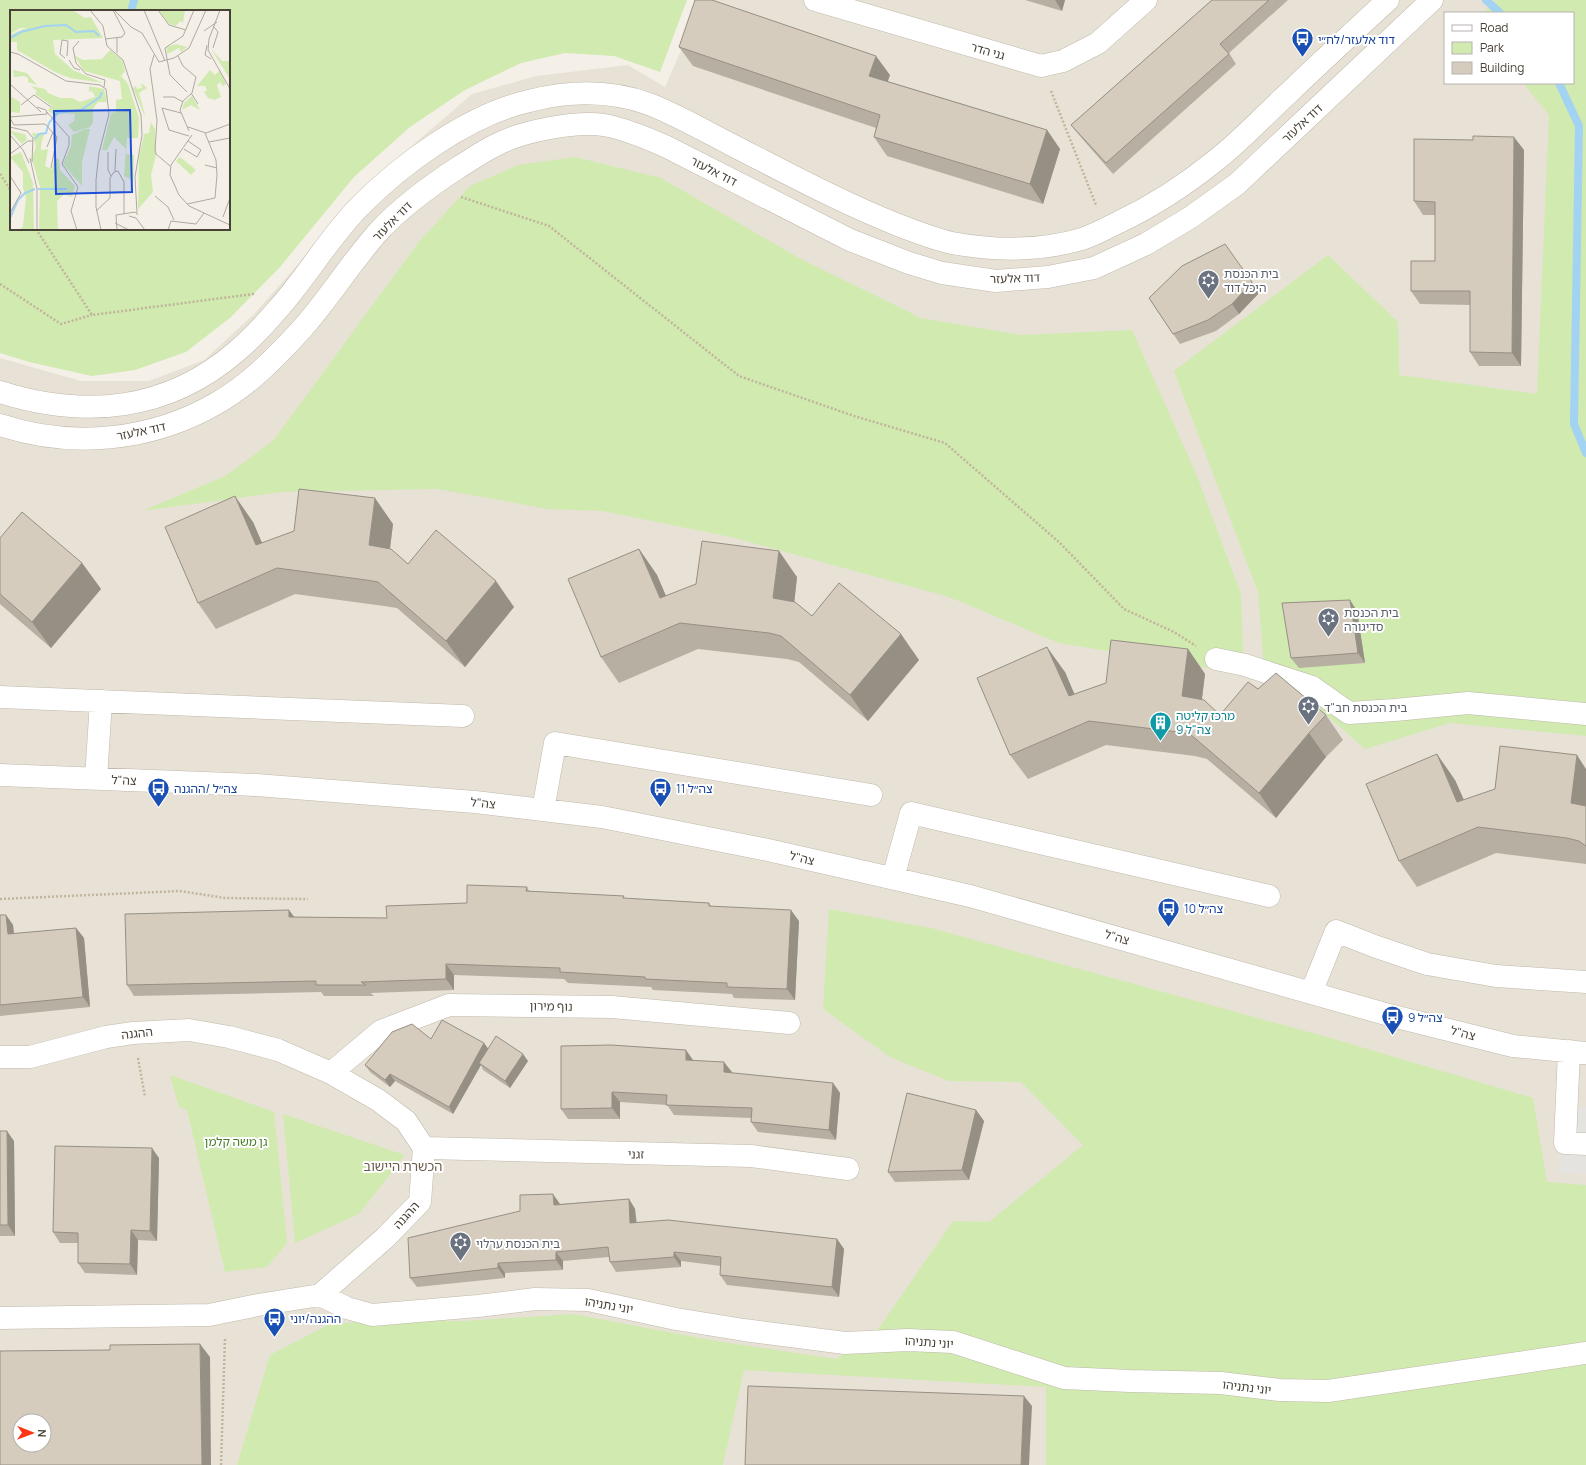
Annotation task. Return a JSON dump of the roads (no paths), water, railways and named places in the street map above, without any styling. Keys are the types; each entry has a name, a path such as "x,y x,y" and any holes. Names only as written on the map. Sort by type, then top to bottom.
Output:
{"street":[{"name":"גני הדר","path":"814,0 1041,66 1063,61 1098,43 1146,0"},
{"path":"0,392 18,398 54,405 94,408 126,404 171,392 202,376 237,351 278,309 356,211 383,184 411,161 484,116 526,101 569,93 607,94 647,103 863,211 920,233 949,242 997,250 1044,246 1084,238 1131,216 1174,191 1217,160 1388,0"},
{"name":"דוד אלעזר","path":"0,425 50,436 95,439 132,435 182,422 219,403 257,375 301,330 379,232 404,207 430,186 497,144 534,132 572,125 603,125 637,133 850,240 909,263 942,273 996,281 1056,276 1094,268 1146,244 1191,217 1231,188 1432,0"},
{"path":"1216,659 1245,665 1312,687 1349,713 1468,703 1586,714"},
{"path":"0,697 463,716"},
{"path":"96,779 101,701"},
{"path":"543,810 555,743 871,795"},
{"name":"צה\"ל","path":"0,775 256,785 475,802 602,817 768,850 970,896 1389,1015 1513,1046 1578,1052"},
{"path":"893,878 911,813 1269,896"},
{"path":"1311,993 1336,931 1427,964 1496,976 1586,982"},
{"name":"נוף מירון","path":"331,1073 381,1031 449,1005 612,1007 789,1023"},
{"name":"ההגנה","path":"0,1057 30,1057 106,1037 133,1033 189,1030 229,1037 278,1050 331,1073 378,1100 406,1121 424,1148 420,1202 385,1238 320,1295"},
{"path":"1578,1052 1565,1143 1586,1144"},
{"name":"זגני","path":"424,1148 751,1156 848,1169"},
{"path":"0,1318 210,1315 320,1295"},
{"name":"יוני נתניהו","path":"320,1295 347,1308 372,1315 478,1306 535,1299 588,1300 744,1330 845,1343 908,1340 953,1342 1064,1378 1130,1382 1221,1383 1280,1390 1328,1391 1586,1353"}],"waterway":[{"path":"131,10 134,0"},
{"path":"1486,0 1499,12"},
{"path":"1559,84 1579,126 1574,424 1586,453"}],"place":[{"name":"דוד אלעזר/לח״י","path":"1303,58"},
{"name":"בית הכנסת היכל דוד","path":"1208,300"},
{"name":"בית הכנסת סדיגורה","path":"1328,638"},
{"name":"בית הכנסת חב\"ד","path":"1309,726"},
{"name":"מרכז קליטה צה\"ל 9","path":"1160,742"},
{"name":"צה״ל /ההגנה","path":"159,808"},
{"name":"צה״ל 11","path":"661,808"},
{"name":"צה״ל 10","path":"1168,928"},
{"name":"צה״ל 9","path":"1392,1036"},
{"name":"בית הכנסת ערלוי","path":"460,1262"},
{"name":"ההגנה/יוני","path":"275,1338"}],"district":[{"name":"הכשרת היישוב","path":"403,1166"}],"park label":[{"name":"גן משה קלמן","path":"236,1141"}]}
